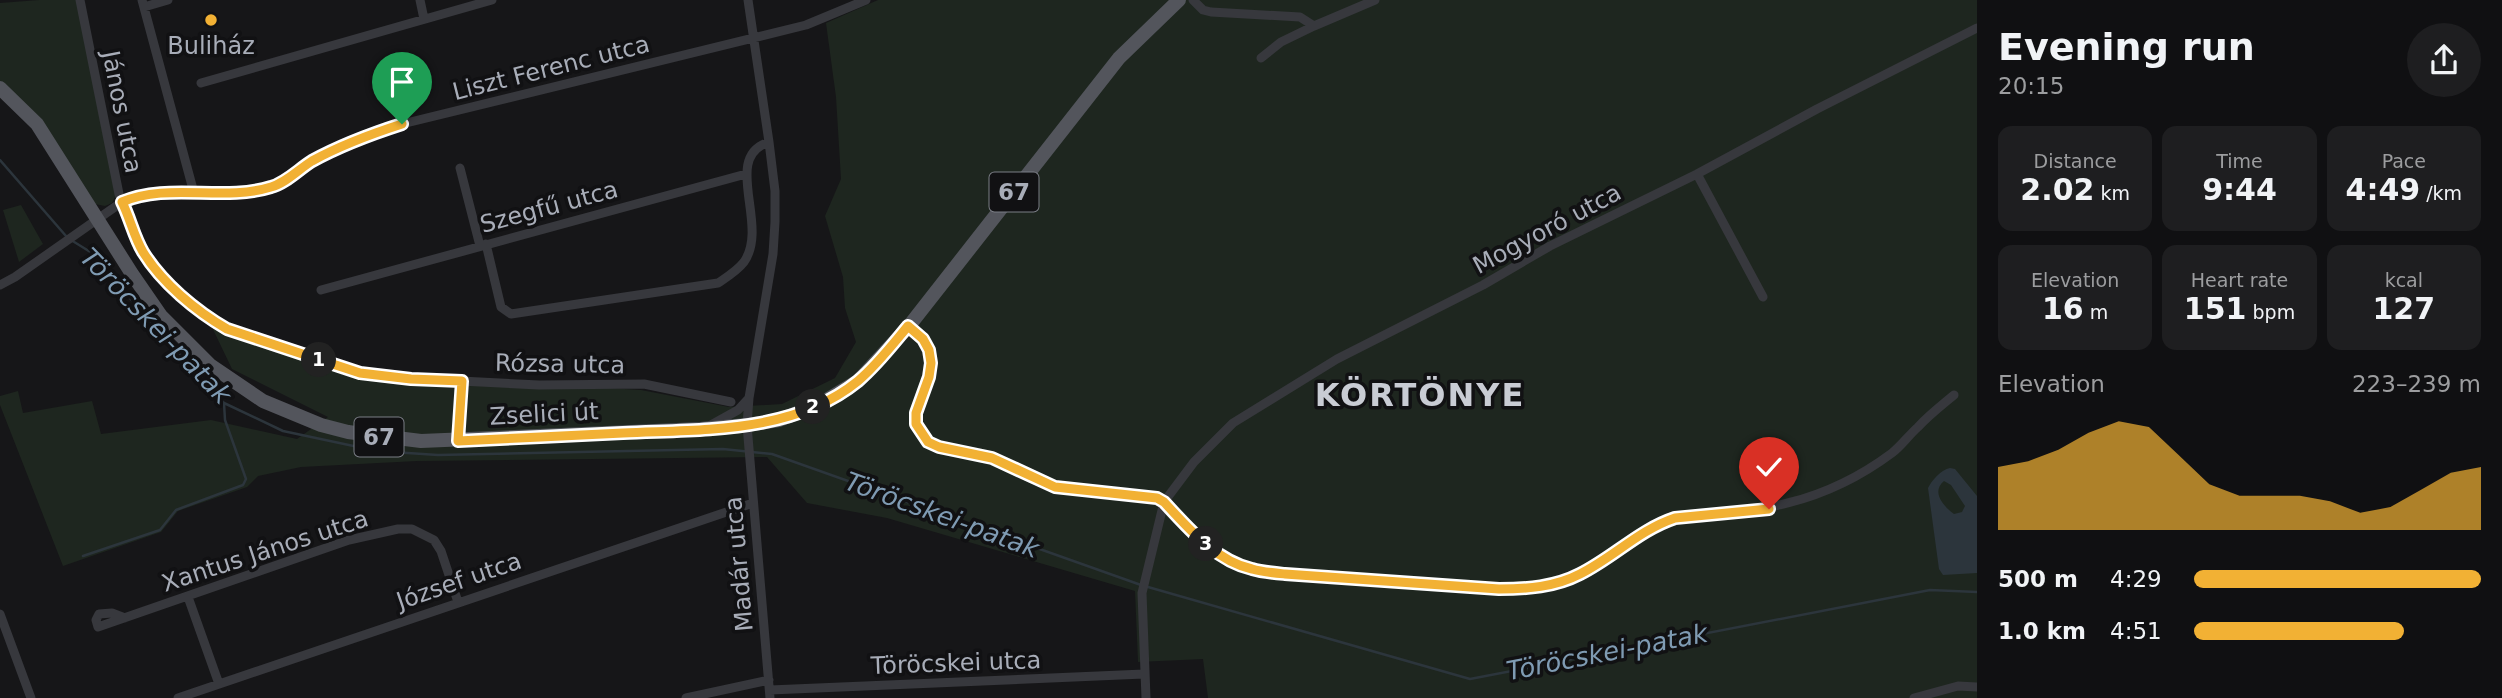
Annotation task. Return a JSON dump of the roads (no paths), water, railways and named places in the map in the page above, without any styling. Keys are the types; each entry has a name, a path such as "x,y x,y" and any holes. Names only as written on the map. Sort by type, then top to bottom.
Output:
{"main road":[{"name":"67","path":"701,429 747,432 831,398 858,381 908,326 1119,58 1179,0"},
{"name":"Zselici út","path":"0,88 37,124 161,316 201,357 245,391 288,412 321,425 388,439 458,441 701,429"}],"street":[{"name":"János utca","path":"0,285 62,246 122,202 80,0"},
{"path":"168,0 143,4 194,193"},
{"path":"420,0 424,19"},
{"path":"201,83 492,0"},
{"name":"Madár utca","path":"748,0 775,191 773,254 749,398 747,432 770,689"},
{"name":"Liszt Ferenc utca","path":"122,202 139,195 244,194 275,186 311,162 358,138 402,124 806,24 866,0"},
{"path":"1193,0 1203,10 1211,12 1300,18 1306,19 1314,26"},
{"path":"1261,58 1280,42 1375,0"},
{"name":"Mogyoró utca","path":"1164,502 1203,452 1233,423 1337,359 1483,285 1550,246 1697,174 1817,109 1977,28"},
{"path":"460,168 501,307 511,314 718,283 733,274 745,261 752,240 753,214 746,174 748,158 752,152 769,142"},
{"name":"Szegfű utca","path":"321,290 746,174"},
{"path":"1697,174 1763,297"},
{"name":"Rózsa utca","path":"122,202 137,240 152,264 209,319 227,329 360,373 411,379 538,385 645,384 731,402"},
{"path":"908,326 923,339 929,350 931,363 929,377 916,413 916,424 928,442 939,447 992,458 1055,487 1148,496 1164,502 1202,541 1235,563 1250,569 1285,574 1499,589 1529,589 1580,574 1634,538 1675,518 1769,509 1835,487 1863,473 1894,451 1954,395"},
{"path":"458,441 462,381"},
{"path":"701,429 728,417 749,398"},
{"path":"1146,698 1142,593 1164,502"},
{"name":"József utca","path":"177,698 753,503"},
{"name":"Xantus János utca","path":"125,618 349,540 398,529 412,529 434,540 442,551 458,602"},
{"path":"188,597 219,684"},
{"path":"1,619 31,698"},
{"name":"Töröcskei utca","path":"686,698 770,689 1144,674"},
{"path":"1914,698 1958,686 1977,687"}],"waterway":[{"name":"Töröcskei-patak","path":"0,160 66,236"},
{"name":"Töröcskei-patak","path":"71,240 92,253 224,403 283,431 377,451 438,455 723,449 772,454 1141,585"},
{"path":"83,556 160,530 176,510 243,485 246,479 225,420 224,403"},
{"name":"Töröcskei-patak","path":"1148,587 1470,679 1930,590 1977,592"}],"place":[{"name":"Buliház","path":"211,20"}],"district":[{"name":"KÖRTÖNYE","path":"1420,395"}]}
